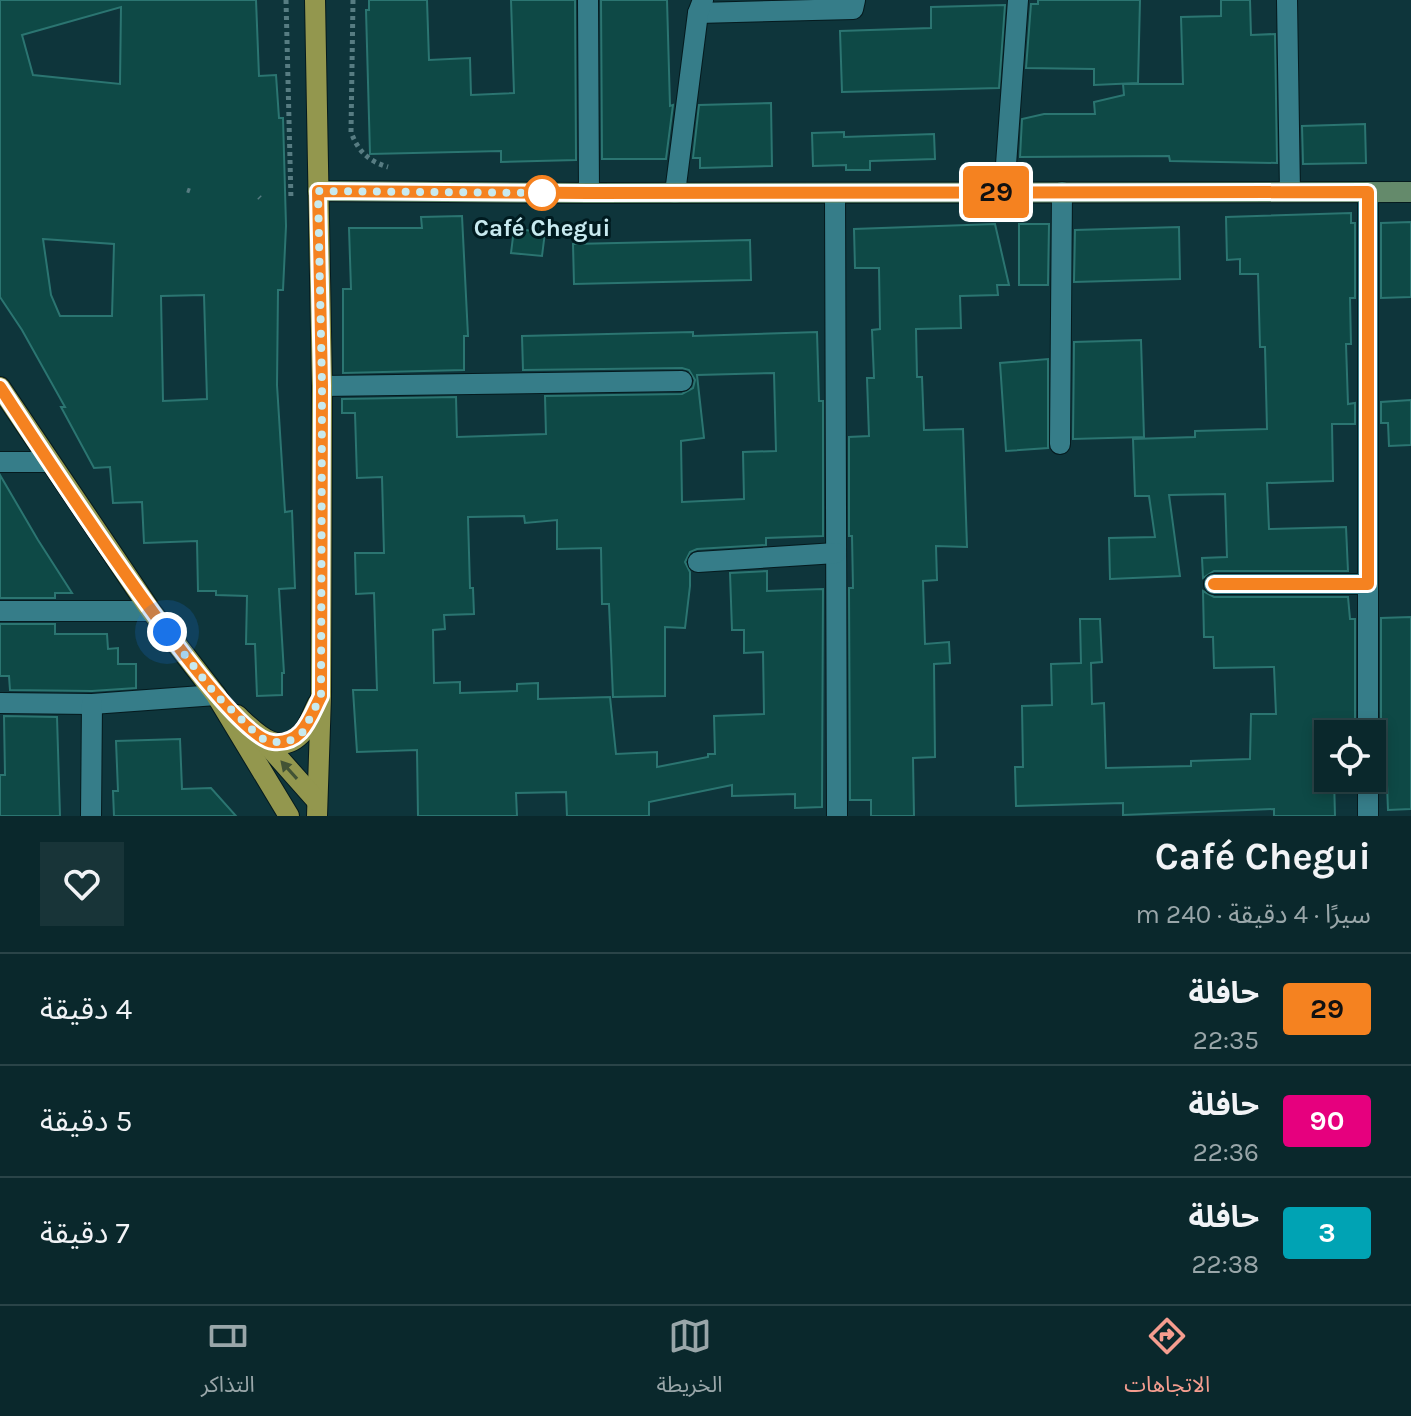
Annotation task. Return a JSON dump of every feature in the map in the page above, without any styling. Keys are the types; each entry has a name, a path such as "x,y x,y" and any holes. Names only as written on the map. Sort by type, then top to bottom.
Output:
{"main road":[{"path":"315,0 322,386 321,696 317,808"},
{"path":"318,191 1411,192"},
{"path":"0,387 151,611 216,695 289,816"},
{"path":"216,695 261,738 317,808"},
{"path":"261,738 271,742 288,742 303,732 321,696"}],"street":[{"path":"588,0 589,193"},
{"path":"675,193 701,7 853,9 855,0"},
{"path":"1004,192 1018,0"},
{"path":"1287,0 1290,192"},
{"path":"1060,444 1062,192"},
{"path":"1368,192 1368,720"},
{"path":"835,193 837,816"},
{"path":"322,386 682,381"},
{"path":"0,462 49,462"},
{"path":"698,562 836,553"},
{"path":"1214,584 1368,584"},
{"path":"0,611 151,611"},
{"path":"0,703 92,704 216,695"},
{"path":"91,816 92,704"},
{"path":"1368,792 1368,816"}],"path":[{"path":"286,0 288,200"},
{"path":"353,0 351,132 358,150 369,159 385,167 401,167"}],"building":[{"path":"0,0 256,0 259,76 276,75 279,118 283,118 286,226 283,290 278,290 277,385 285,512 292,511 295,588 279,589 284,673 282,695 257,696 255,644 246,644 247,596 198,591 197,541 144,543 142,502 113,503 110,467 94,468 61,407 65,407 0,297","holes":["121,7 120,84 33,75 22,35","43,239 114,244 112,316 60,316 51,295","204,295 207,399 163,401 161,296"]},
{"path":"369,0 427,0 429,60 470,58 471,95 514,93 511,0 575,0 576,160 501,162 501,151 370,154 366,10 369,10"},
{"path":"601,0 667,0 670,106 673,105 666,159 602,159"},
{"path":"1038,0 1140,0 1138,83 1094,85 1094,69 1026,68 1031,4 1038,4"},
{"path":"1221,0 1250,0 1251,35 1275,34 1277,163 1170,161 1169,156 1020,157 1022,119 1044,114 1095,114 1094,102 1124,95 1123,84 1183,84 1181,17 1221,16"},
{"path":"1005,5 999,88 842,92 840,31 931,28 931,7"},
{"path":"771,103 772,166 700,168 700,158 693,158 699,105"},
{"path":"1365,124 1366,163 1303,164 1302,126"},
{"path":"844,132 844,137 934,134 935,159 870,161 870,170 846,170 846,165 813,166 812,133"},
{"path":"1351,213 1351,223 1355,223 1355,298 1350,298 1351,344 1346,344 1348,404 1355,403 1355,424 1332,424 1333,481 1267,483 1269,529 1346,527 1348,571 1214,571 1203,578 1202,558 1227,557 1225,494 1169,495 1180,576 1110,579 1109,538 1155,537 1149,496 1135,496 1133,439 1195,437 1195,431 1267,429 1265,347 1260,347 1258,274 1240,274 1240,259 1227,260 1226,217"},
{"path":"462,216 468,336 464,336 464,370 343,373 343,289 351,289 349,228 422,228 421,217"},
{"path":"1411,222 1411,297 1381,298 1381,223"},
{"path":"995,224 1009,285 997,285 998,295 960,296 961,328 916,329 917,377 922,377 924,430 963,429 967,547 936,546 937,580 923,581 925,644 949,642 950,663 934,664 935,757 913,758 914,816 871,816 871,800 850,800 849,588 853,588 852,536 849,536 849,437 869,436 867,378 874,378 872,330 880,329 879,268 855,268 854,229"},
{"path":"1019,224 1049,224 1048,285 1019,285"},
{"path":"1179,227 1180,279 1074,282 1075,230"},
{"path":"514,229 545,232 542,256 511,253"},
{"path":"750,240 751,280 574,284 573,244"},
{"path":"817,332 819,401 823,401 823,536 766,538 766,545 690,552 685,562 690,572 690,586 685,628 665,627 665,696 613,697 609,604 602,604 601,548 557,549 557,520 525,523 524,516 468,517 474,614 444,615 445,629 433,630 434,683 460,682 460,693 517,691 517,684 538,683 538,699 610,697 616,754 657,752 657,767 708,757 708,754 715,754 714,716 764,714 763,652 744,653 744,630 732,630 730,573 767,571 767,591 823,589 822,807 795,808 795,794 732,796 732,785 649,802 649,816 567,816 566,792 516,793 517,816 418,816 417,750 357,752 353,690 377,690 374,593 356,594 355,553 384,553 382,477 357,478 355,413 342,413 342,399 456,397 457,437 546,434 545,396 682,394 693,388 695,380 689,370 682,368 523,370 522,336","holes":["774,373 776,451 743,452 744,499 682,502 681,441 704,438 697,375"]},
{"path":"1141,340 1144,437 1073,439 1074,342"},
{"path":"1048,359 1048,448 1006,451 1000,363"},
{"path":"1411,400 1411,445 1389,446 1388,423 1381,423 1381,402"},
{"path":"0,475 72,593 55,593 55,598 0,598"},
{"path":"1203,591 1214,597 1348,597 1350,619 1355,619 1355,720 1314,720 1314,792 1334,792 1335,816 1274,816 1274,809 1123,815 1123,803 1016,806 1015,767 1023,767 1022,706 1052,705 1051,664 1081,663 1080,619 1100,619 1102,662 1091,663 1092,704 1104,703 1106,768 1191,766 1191,761 1250,759 1251,714 1276,714 1274,667 1214,668 1213,637 1204,637"},
{"path":"1411,617 1411,809 1388,810 1386,720 1381,720 1381,618"},
{"path":"0,624 55,624 55,634 107,634 108,649 118,648 118,664 136,664 136,688 10,690 9,676 0,676"},
{"path":"4,716 57,717 60,816 0,816 0,775 5,775"},
{"path":"180,739 182,789 211,788 236,816 114,816 113,791 118,791 116,741"}],"bus line":[{"name":"29","path":"0,387 151,611 216,695 261,738 271,742 288,742 303,732 321,696 322,386 318,191 1368,192 1368,584 1214,584"}],"place":[{"name":"Café Chegui","path":"542,193"}],"route":[{"path":"167,632 216,695 261,738 271,742 288,742 303,732 321,696 322,386 318,191 542,193"}]}
